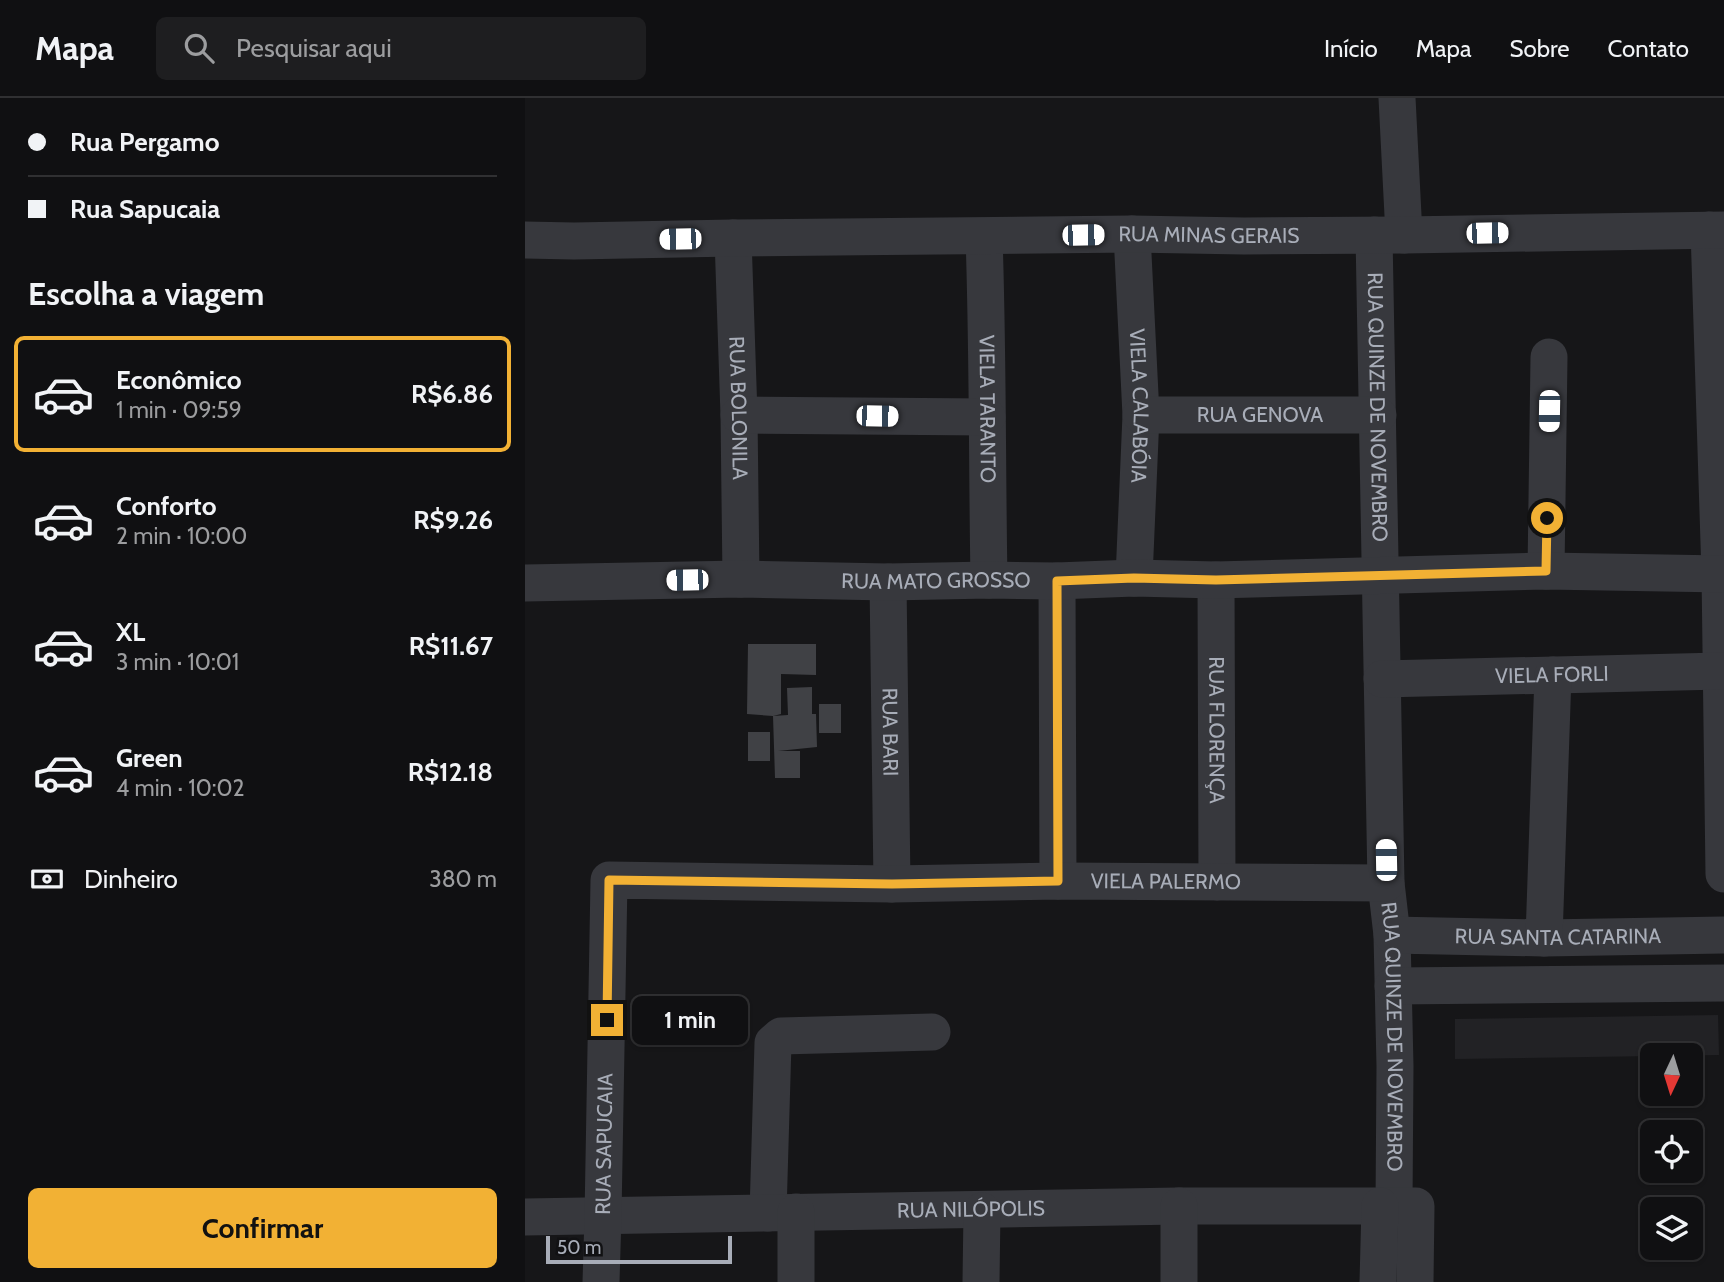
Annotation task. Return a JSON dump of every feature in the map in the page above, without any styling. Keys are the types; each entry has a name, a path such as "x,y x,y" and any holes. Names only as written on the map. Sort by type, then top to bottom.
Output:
{"street":[{"name":"RUA QUINZE DE NOVEMBRO","path":"1397,98 1378,415 1380,575 1386,883 1392,935 1397,1206 1415,1282"},
{"name":"RUA MINAS GERAIS","path":"525,240 1132,234 1389,235 1717,230"},
{"path":"1717,230 1723,850"},
{"name":"VIELA CALABÓIA","path":"1132,234 1140,415 1134,578"},
{"name":"VIELA TARANTO","path":"984,237 989,580"},
{"name":"RUA BOLONILA","path":"733,238 741,579"},
{"path":"1546,571 1549,357"},
{"path":"739,415 987,416"},
{"name":"RUA GENOVA","path":"1140,415 1378,415"},
{"name":"RUA MATO GROSSO","path":"525,583 741,579 888,582 1134,578 1216,580 1546,571 1722,574"},
{"name":"RUA FLORENÇA","path":"1216,580 1217,882"},
{"path":"1057,581 1058,881"},
{"name":"RUA BARI","path":"888,582 892,884"},
{"name":"VIELA FORLI","path":"1382,679 1721,671"},
{"path":"1544,938 1553,675"},
{"name":"VIELA PALERMO","path":"609,880 892,884 1058,881 1386,883"},
{"name":"RUA SAPUCAIA","path":"601,1282 609,880"},
{"name":"RUA SANTA CATARINA","path":"1392,935 1544,938 1724,935"},
{"path":"1393,986 1724,983"},
{"path":"796,1282 782,1213 773,1043 781,1036 932,1032"},
{"path":"1179,1206 1179,1282"},
{"name":"RUA NILÓPOLIS","path":"525,1217 1179,1206 1397,1206"},
{"name":"RUA QUINZE DE NOVEMBRO","path":"1378,1282 1397,1206"},
{"path":"981,1282 982,1210"}],"shaded area":[{"path":"1718,1015 1719,1055 1703,1055 1703,1043 1640,1043 1640,1056 1455,1059 1455,1019"}],"building":[{"path":"748,644 816,644 816,675 781,674 781,714 747,714"},
{"path":"812,687 812,714 816,714 817,747 778,751 800,751 800,778 775,778 773,716 788,715 787,688"},
{"path":"819,704 841,704 841,733 819,733"},
{"path":"748,732 770,732 770,761 748,761"}],"route":[{"path":"607,1020 609,880 892,884 1058,881 1057,581 1134,578 1216,580 1546,571 1547,518"}]}
